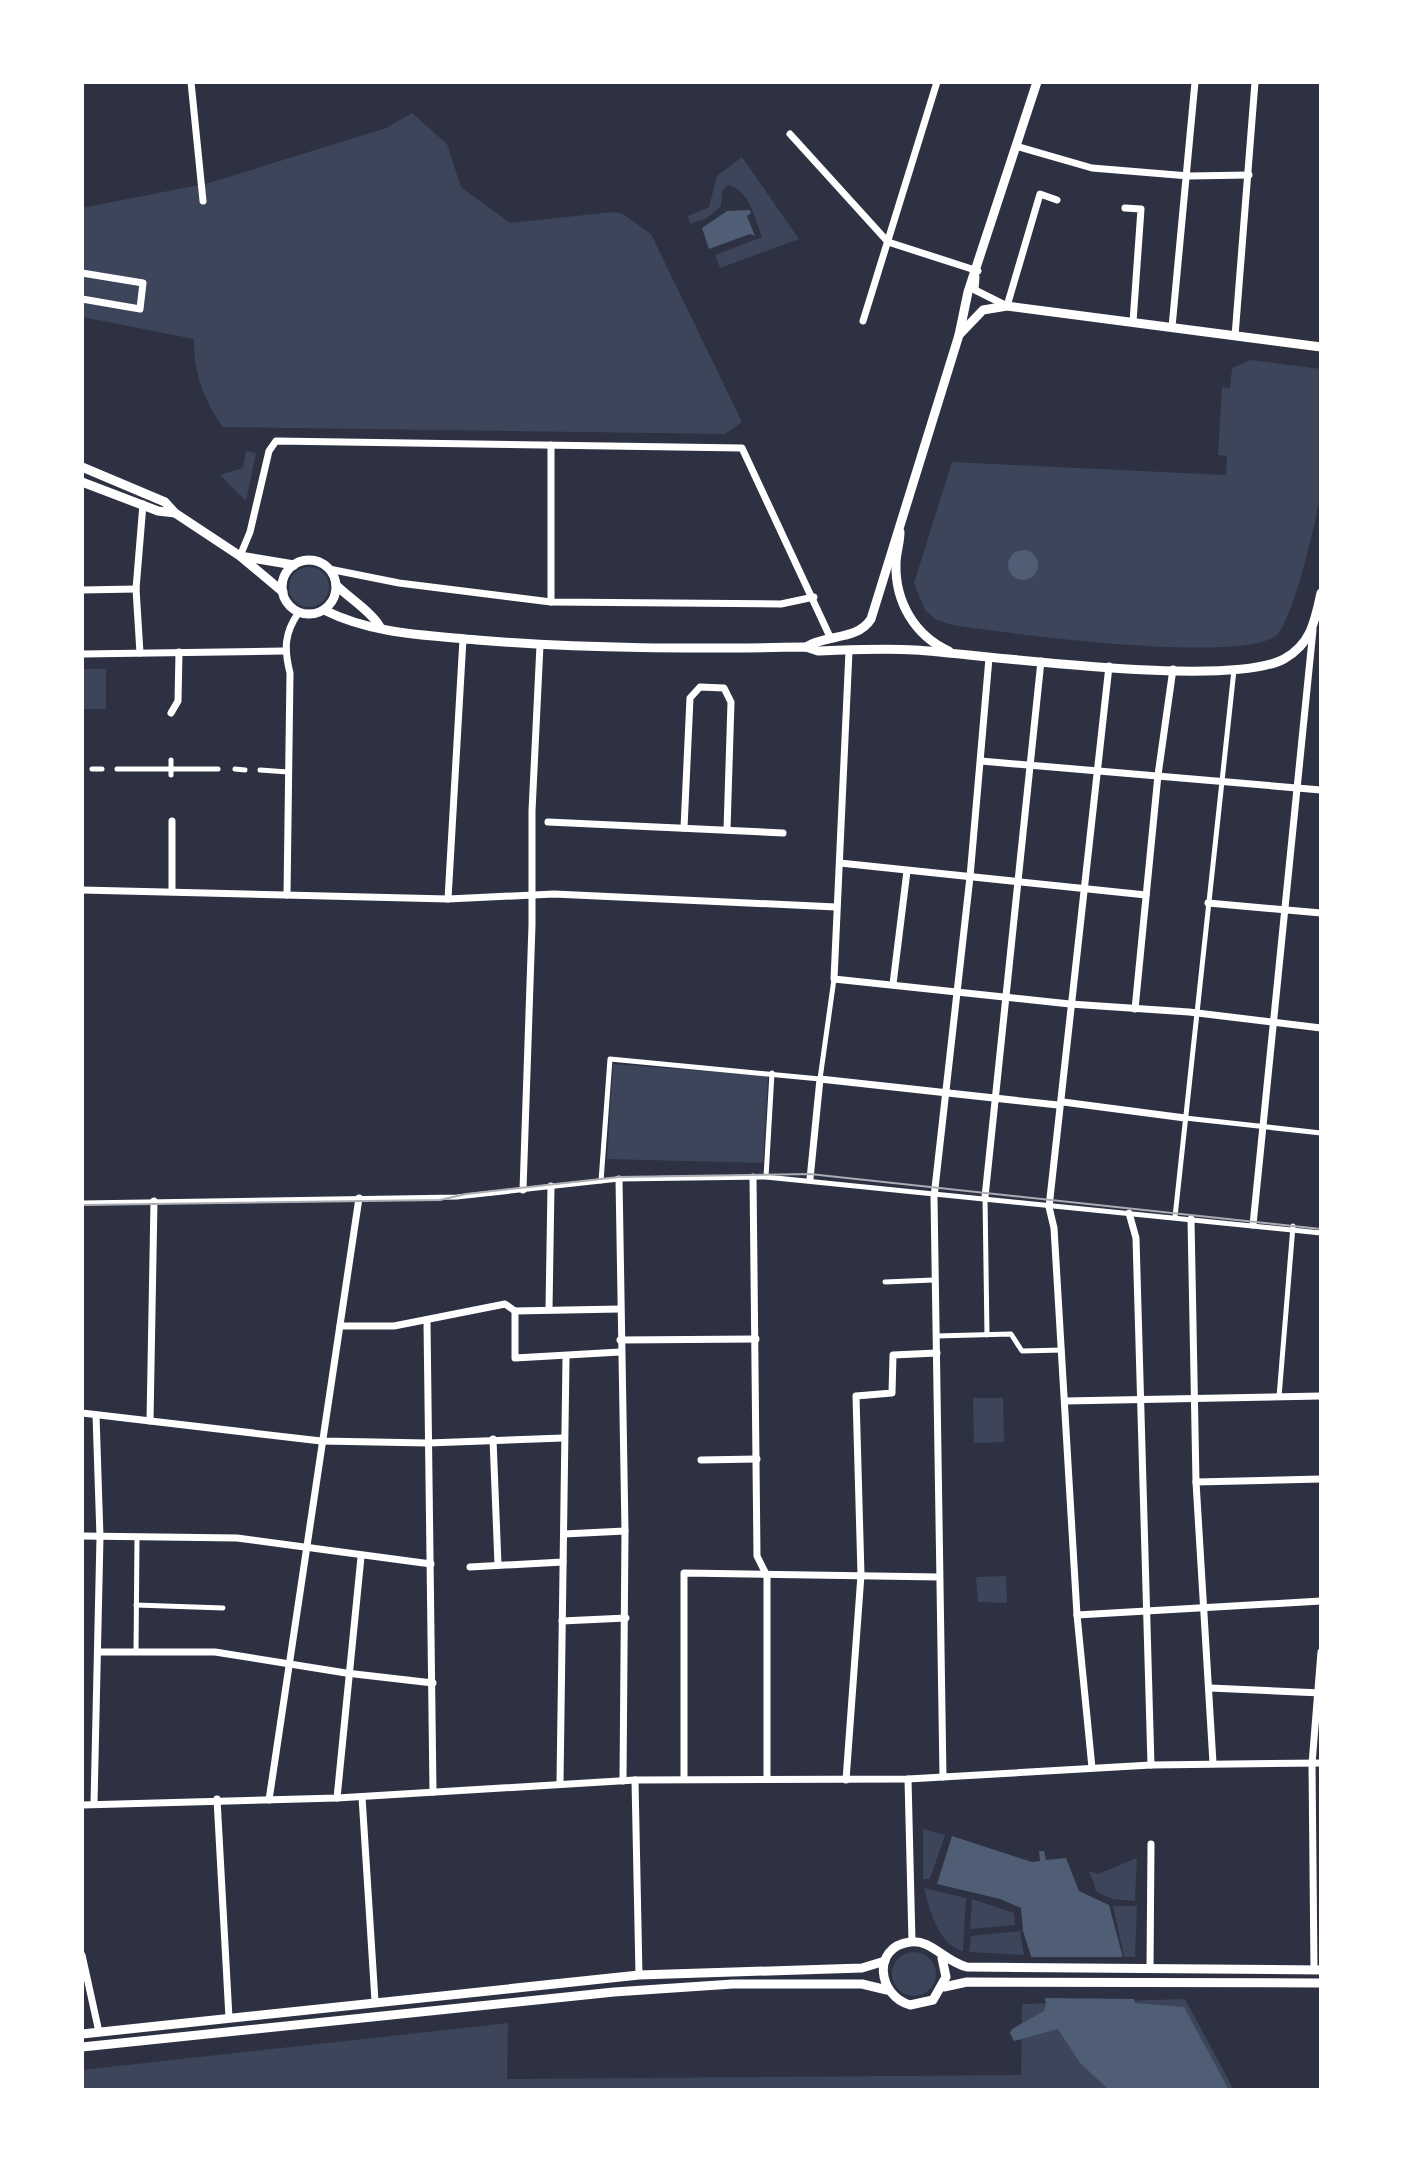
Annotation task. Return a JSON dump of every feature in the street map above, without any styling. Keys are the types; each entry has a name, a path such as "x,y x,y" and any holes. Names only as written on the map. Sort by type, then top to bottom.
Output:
{"street":[{"path":"191,82 203,201"},
{"path":"863,321 937,82"},
{"path":"958,655 931,642 908,614 896,567 900,529 959,335 959,323 1037,82"},
{"path":"1172,327 1189,176 1195,82"},
{"path":"1235,336 1255,82"},
{"path":"790,134 888,242 977,273"},
{"path":"1016,146 1092,168 1189,176 1249,175"},
{"path":"1007,306 1040,194 1057,200"},
{"path":"1125,208 1141,209 1133,322"},
{"path":"82,273 143,283 140,309 82,299"},
{"path":"977,273 975,290 1007,306 1321,347"},
{"path":"959,335 983,310 1007,306"},
{"path":"240,556 250,532 269,451 276,441 742,448 831,639"},
{"path":"551,445 551,602"},
{"path":"82,467 165,502 175,513 240,556 283,592 291,608 299,612 324,610 368,629 380,627 463,639 540,645 914,650 1109,666 1234,670 1283,659 1299,648 1313,630"},
{"path":"82,482 175,513"},
{"path":"140,653 136,589 143,504"},
{"path":"806,647 857,632 868,624 893,540 900,529"},
{"path":"240,556 294,565 315,561 329,569 399,583 551,602 781,604 814,597"},
{"path":"283,592 284,577 294,565"},
{"path":"329,569 336,585 356,606 375,617 380,627"},
{"path":"324,610 334,599 336,585"},
{"path":"82,590 136,589"},
{"path":"1253,1225 1313,630 1321,593"},
{"path":"287,895 290,673 284,651 290,624 299,612"},
{"path":"448,899 463,639"},
{"path":"523,1190 540,645"},
{"path":"82,654 284,651"},
{"path":"810,1179 834,979 849,651"},
{"path":"171,716 178,701 179,652"},
{"path":"943,1777 934,1194 970,877 989,658"},
{"path":"987,1335 985,1197 1041,661"},
{"path":"1092,1768 1077,1615 1054,1228 1049,1203 1109,666"},
{"path":"1135,1009 1158,775 1173,669"},
{"path":"1175,1217 1234,670"},
{"path":"684,828 690,698 700,687 724,688 731,702 727,830"},
{"path":"171,760 171,772"},
{"path":"981,761 1321,790"},
{"path":"92,769 102,769"},
{"path":"117,769 171,772 218,769"},
{"path":"235,769 245,770"},
{"path":"260,770 288,772"},
{"path":"171,818 172,891"},
{"path":"548,822 783,833"},
{"path":"840,863 1146,895"},
{"path":"893,984 907,871"},
{"path":"82,890 448,899 554,894 836,907"},
{"path":"1208,903 1321,913"},
{"path":"834,979 1070,1004 1189,1012 1199,1016 1273,1025 1321,1028"},
{"path":"601,1181 610,1059 772,1073 1321,1133"},
{"path":"766,1177 772,1073"},
{"path":"753,1177 757,1556 767,1576 767,1779"},
{"path":"82,1203 457,1197 619,1179 766,1177 1049,1203 1321,1233"},
{"path":"619,1179 626,1618 623,1781"},
{"path":"549,1309 551,1186"},
{"path":"269,1800 359,1198"},
{"path":"150,1421 154,1201"},
{"path":"1129,1213 1136,1238 1138,1398 1148,1611 1151,1765"},
{"path":"1191,1219 1193,1397 1201,1607 1210,1688 1213,1763"},
{"path":"1279,1397 1293,1228"},
{"path":"885,1282 933,1280"},
{"path":"340,1326 394,1326 427,1322 505,1304 515,1311 620,1309"},
{"path":"515,1311 515,1358 566,1358 620,1352"},
{"path":"427,1322 433,1792"},
{"path":"936,1336 1011,1334 1022,1351 1062,1350"},
{"path":"620,1340 756,1339"},
{"path":"846,1780 861,1575 856,1396 892,1393 893,1355 937,1353"},
{"path":"560,1783 566,1358"},
{"path":"1065,1401 1321,1396"},
{"path":"82,1413 321,1441 428,1443 563,1438"},
{"path":"94,1804 100,1537 96,1415"},
{"path":"493,1439 498,1565"},
{"path":"701,1460 757,1459"},
{"path":"1196,1482 1321,1479"},
{"path":"564,1534 625,1531"},
{"path":"82,1536 237,1538 431,1564"},
{"path":"136,1652 137,1538"},
{"path":"337,1798 346,1673 361,1557"},
{"path":"470,1567 563,1562"},
{"path":"684,1779 684,1573 939,1577"},
{"path":"1077,1615 1321,1601"},
{"path":"136,1605 223,1608"},
{"path":"562,1621 626,1618"},
{"path":"98,1652 215,1652 288,1665 433,1683"},
{"path":"82,2034 639,1975 862,1968 885,1961 896,1948 912,1942 929,1945 942,1958 967,1967 1318,1969 1316,1764 1321,1652"},
{"path":"1210,1688 1318,1692"},
{"path":"82,1805 362,1797 635,1780 908,1779 1151,1765 1316,1764"},
{"path":"908,1779 912,1942"},
{"path":"635,1780 639,1975"},
{"path":"362,1797 375,2001"},
{"path":"217,1799 229,2018"},
{"path":"1150,1969 1151,1844"},
{"path":"82,1955 99,2032"},
{"path":"885,1961 883,1981 887,1990 901,2003 919,2005 933,2000 944,1987 946,1977 942,1958"},
{"path":"944,1987 967,1982 1321,1983"},
{"path":"82,2047 614,1992 776,1984 862,1984 887,1990"}],"shaded area":[{"path":"412,113 447,144 461,187 510,223 613,212 623,214 651,234 742,422 725,434 223,427 201,385 195,363 194,339 82,317 82,208 209,183 386,128"},
{"path":"742,157 799,239 720,268 715,255 762,237 746,198 735,187 728,185 722,191 721,206 707,218 690,224 688,216 709,207 717,176"},
{"path":"750,210 747,216 755,236 750,234 709,249 702,228 727,211"},
{"path":"1250,360 1321,369 1319,498 1298,588 1277,635 1255,644 1219,647 1121,644 952,625 935,619 925,610 914,583 952,462 1226,475 1227,456 1218,455 1222,387 1230,388 1232,368"},
{"path":"246,451 256,453 246,501 220,475 243,468"},
{"path":"1023,550 1034,554 1038,565 1034,576 1023,580 1012,576 1008,565 1012,554"},
{"path":"309,567 323,573 329,587 323,601 309,607 295,601 289,587 295,573"},
{"path":"82,669 106,669 106,709 82,709"},
{"path":"613,1064 768,1076 763,1163 607,1159"},
{"path":"973,1398 1003,1398 1004,1442 974,1443"},
{"path":"1006,1576 1007,1603 978,1602 976,1577"},
{"path":"923,1829 945,1835 930,1879 923,1879"},
{"path":"952,1836 1032,1862 1040,1861 1039,1851 1044,1851 1046,1860 1066,1858 1079,1891 1109,1905 1135,2003 1184,2007 1229,2090 1109,2090 1080,2063 1058,2029 1014,2041 1010,2033 1012,2029 1044,2011 1046,2003 1023,1931 1021,1908 1000,1899 937,1884"},
{"path":"1137,1858 1135,1901 1113,1899 1097,1892 1089,1871 1098,1874"},
{"path":"924,1888 966,1898 963,1951 947,1942 941,1934"},
{"path":"972,1899 1014,1913 1015,1925 970,1929"},
{"path":"1113,1906 1137,1906 1135,1957 1124,1957"},
{"path":"1020,1931 1024,1955 969,1952 971,1936"},
{"path":"914,1952 930,1958 936,1974 930,1990 914,1996 898,1990 892,1974 898,1958"},
{"path":"1185,1999 1234,2090 82,2090 82,2070 508,2023 507,2079 1021,2075 1022,2004"}],"pier":[{"path":"1029,1957 1124,1957 1138,1999 1042,1998"}],"tram line":[{"path":"82,1205 440,1200 466,1194 619,1177 810,1174 1321,1229"}]}
